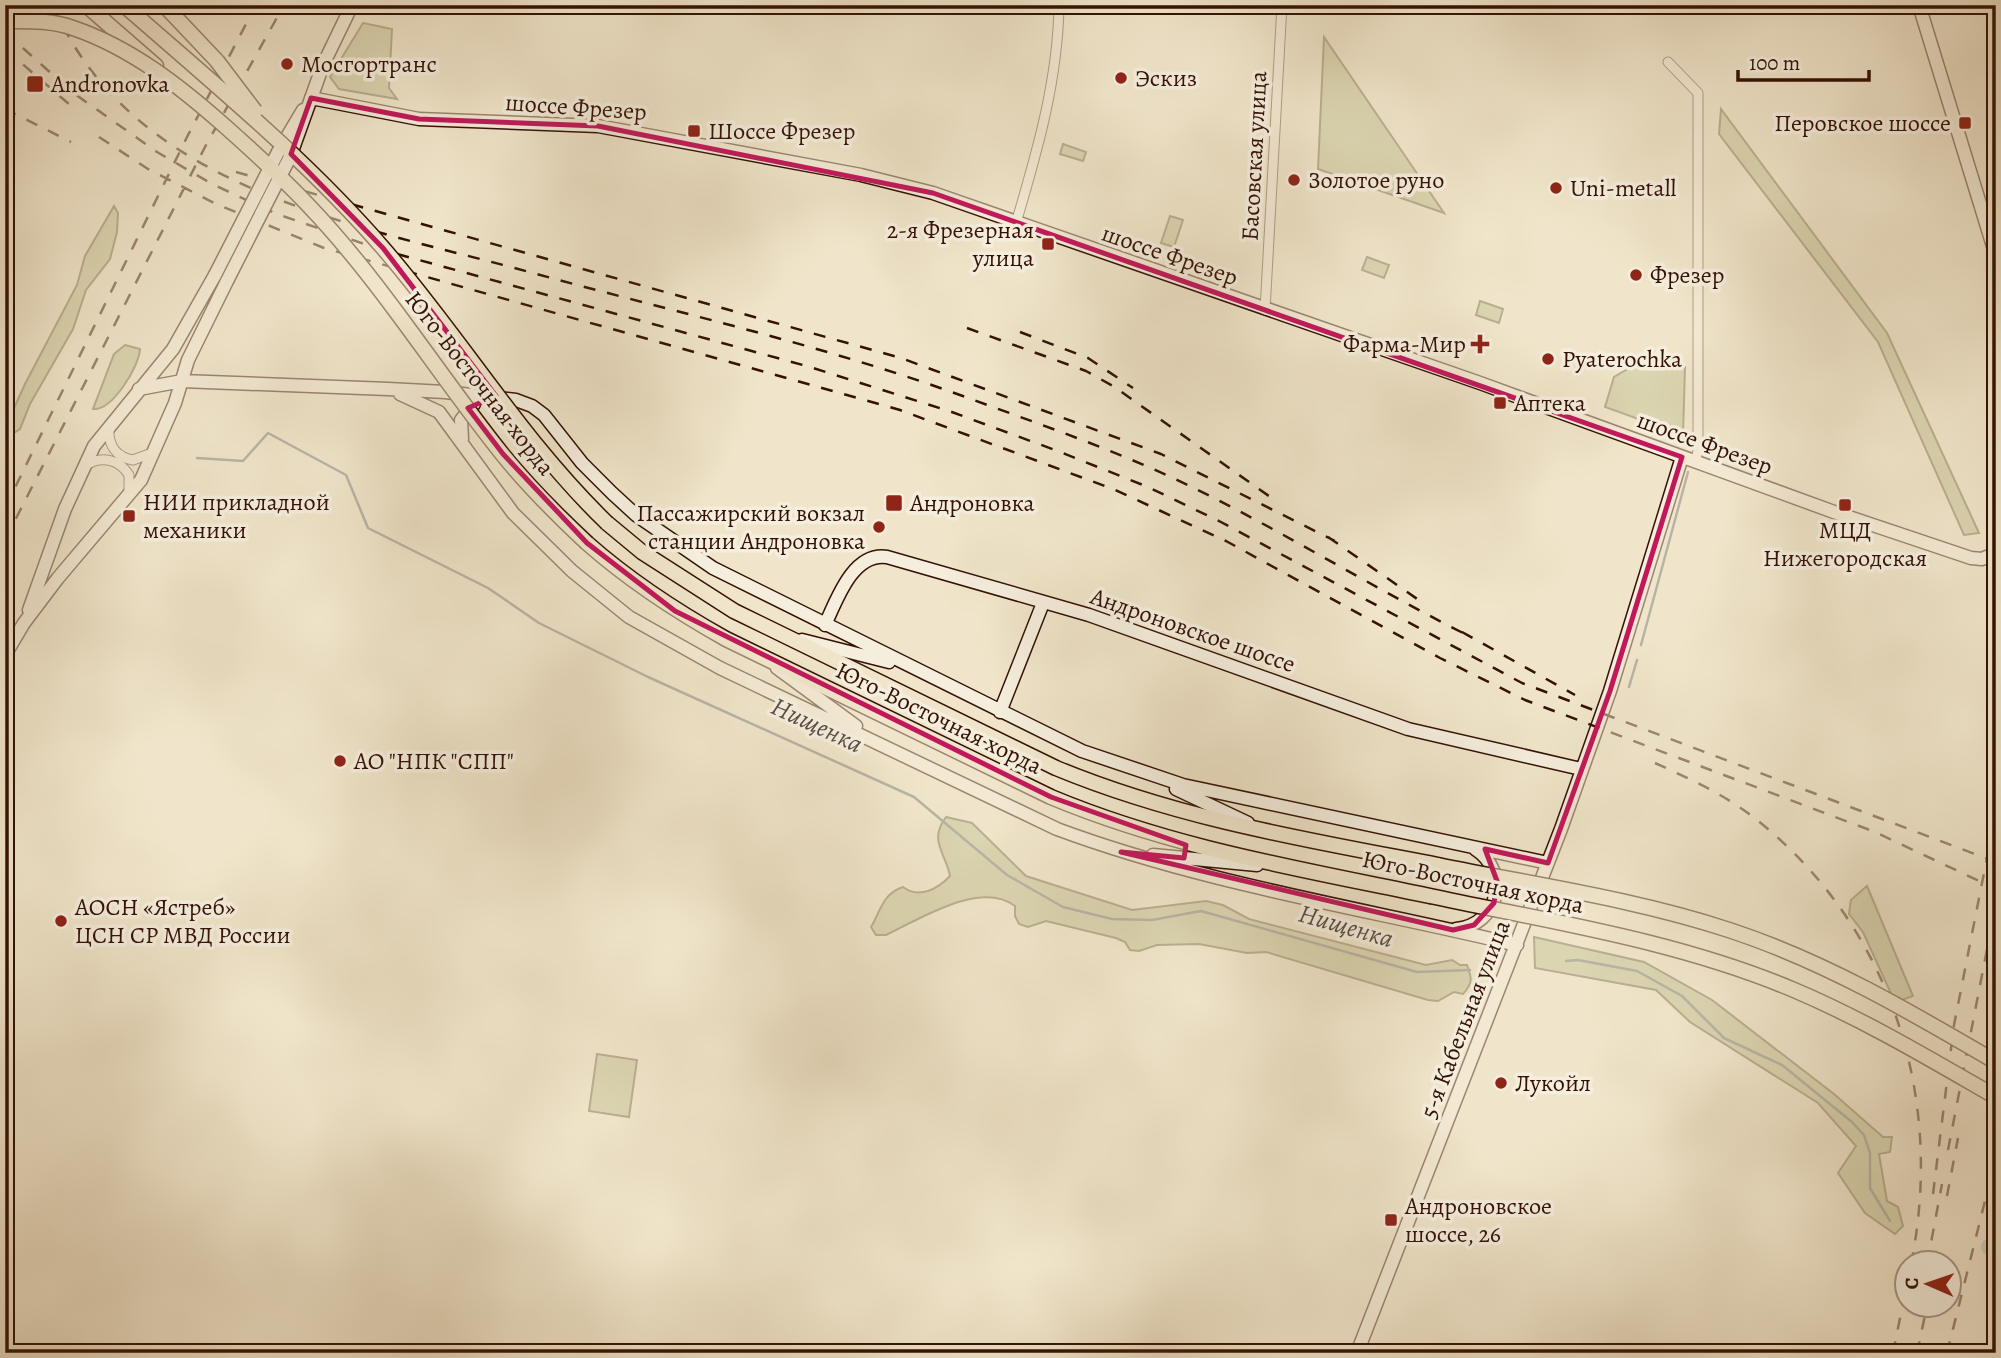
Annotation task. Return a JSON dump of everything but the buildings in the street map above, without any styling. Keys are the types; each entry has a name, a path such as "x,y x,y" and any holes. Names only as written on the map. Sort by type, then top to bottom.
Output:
{"main road":[{"name":"Юго-Восточная хорда","path":"86,5 181,87 309,205 386,299 503,454 542,501 623,575 675,611 760,656 995,771 1103,819 1209,850 1665,946 1724,964 1843,1012 1996,1097"},
{"name":"Юго-Восточная хорда","path":"124,5 272,135 383,248 526,436 566,483 607,523 687,582 734,611 1056,768 1110,790 1167,808 1264,831 1660,911 1730,930 1852,980 1996,1062"},
{"path":"164,5 217,61 272,135"},
{"path":"5,21 36,20 71,27 102,40 181,87"}],"street":[{"path":"5,655 24,623 141,480 156,450 221,278 284,155 352,5"},
{"path":"1016,223 1052,86 1059,5"},
{"name":"Басовская улица","path":"1265,310 1282,5"},
{"path":"1919,5 1996,256"},
{"path":"1668,62 1698,93 1698,451 1688,460"},
{"name":"шоссе Фрезер","path":"311,98 419,119 598,125 660,135 933,193 1480,383 1688,460 1971,558 1993,555"},
{"path":"24,623 80,471 110,422 173,349 221,278"},
{"path":"139,388 182,381 388,389 516,400 532,406 544,415 583,463 612,493 676,544 713,568 1082,751 1183,785 1548,863"},
{"path":"388,389 421,401 439,412 491,484 540,541 629,617 720,668 1057,829 1121,852 1517,945"},
{"path":"464,445 460,427 464,412 476,403 491,398"},
{"path":"110,422 109,438 120,455 140,460 156,450"},
{"path":"80,471 88,464 102,459 118,464 129,475 127,498"},
{"name":"5-я Кабельная улица","path":"1357,1353 1548,863 1610,691 1688,460"},
{"name":"Андроновское шоссе","path":"825,625 860,562 876,556 1089,615 1408,729 1581,769"},
{"path":"1000,712 1043,603"},
{"path":"784,635 913,668"},
{"path":"760,656 880,745"},
{"path":"1142,773 1264,831"},
{"path":"1445,929 1468,928 1481,921 1491,910 1496,896 1497,881 1488,860 1477,850 1464,845"},
{"path":"1121,852 1299,869"}],"highlighted area":[{"path":"311,98 419,119 598,126 933,193 1682,457 1610,691 1548,863 1485,849 1497,881 1494,903 1474,925 1453,930 1121,852 1184,858 1186,845 1051,797 675,611 587,543 503,454 468,408 496,396 383,248 291,154"}],"green space":[{"path":"363,23 392,29 389,88 397,99 339,89 330,77"},
{"path":"1324,37 1444,213 1318,169"},
{"path":"1721,109 1887,333 1979,533 1964,535 1878,342 1719,134"},
{"path":"1063,144 1086,152 1083,161 1060,154"},
{"path":"114,206 118,213 117,232 110,259 86,290 73,329 30,404 20,429 9,436 5,428 25,384 77,285 85,256"},
{"path":"1170,216 1183,220 1174,247 1161,243"},
{"path":"1367,257 1389,265 1384,278 1362,270"},
{"path":"1480,301 1503,309 1499,323 1476,315"},
{"path":"125,345 140,349 130,376 116,396 100,408 93,409 114,354"},
{"path":"1650,356 1685,367 1683,435 1605,407 1614,377"},
{"path":"946,817 972,823 1026,876 1132,910 1206,901 1223,905 1249,919 1426,965 1452,960 1460,965 1467,965 1471,977 1469,987 1463,994 1454,992 1438,1001 1428,1000 1266,952 1247,953 1199,944 1157,945 1139,951 1130,950 1125,942 1116,938 1046,921 1028,927 1019,924 1015,916 1015,906 1001,899 985,897 950,905 886,935 876,935 871,927 883,904 896,890 903,887 915,892 928,891 950,876 938,840 938,833"},
{"path":"1867,886 1913,996 1902,1000 1893,998 1863,932 1849,914 1851,900"},
{"path":"1534,937 1644,962 1712,1000 1834,1094 1883,1137 1892,1137 1890,1152 1879,1154 1887,1201 1898,1207 1903,1226 1895,1234 1865,1213 1838,1173 1856,1146 1818,1103 1690,1022 1656,990 1535,968"},
{"path":"597,1054 637,1060 629,1117 589,1111"}],"waterway":[{"name":"Нищенка","path":"197,458 243,461 268,433 346,475 368,528 488,588 539,623 648,677 914,797 1007,875 1063,907 1112,919 1152,920 1201,911 1417,972 1470,970"},
{"path":"1641,645 1688,472"},
{"path":"1629,687 1637,660"},
{"name":"Нищенка","path":"1566,961 1578,960 1637,971 1682,996 1724,1038 1782,1065 1864,1135 1870,1153 1870,1188 1890,1221"},
{"name":"Нищенка","path":"1989,1247 1996,1247"}],"railway":[{"path":"53,5 89,68 137,119 194,159 258,191 326,216 396,237 855,360 1020,417 1109,451 1196,489 1469,636"},
{"path":"5,508 187,137 256,5"},
{"path":"5,540 205,147 284,5"},
{"path":"5,32 72,92 157,152 214,185 277,214 379,249 810,367 949,411 1055,450 1148,487 1219,521 1522,683 1996,862"},
{"path":"5,49 77,111"},
{"path":"5,109 71,142"},
{"path":"99,137 148,169 216,204 324,248 900,410 1113,489 1226,541 1440,658 1525,700 1875,832 1996,889"},
{"path":"236,172 901,358 1161,454 1335,541"},
{"path":"967,328 1086,371 1113,386 1276,501"},
{"path":"1020,332 1088,358 1133,388"},
{"path":"1328,537 1423,603"},
{"path":"1462,632 1575,695"},
{"path":"1655,763 1720,795 1757,820 1803,863 1842,911 1874,963 1897,1020 1913,1078 1920,1139 1920,1201 1913,1250"},
{"path":"1933,1194 1954,1025 1996,812"},
{"path":"1948,1150 1996,903"},
{"path":"1947,1196 1958,1138"},
{"path":"1947,1353 1996,1157"},
{"path":"1930,1250 1942,1184"},
{"path":"1893,1353 1900,1320"},
{"path":"1917,1353 1924,1320"}],"place":[{"name":"Мосгортранс","path":"287,64"},
{"name":"Эскиз","path":"1121,78"},
{"name":"Andronovka","path":"35,84"},
{"name":"Перовское шоссе","path":"1965,123"},
{"name":"Шоссе Фрезер","path":"694,131"},
{"name":"Золотое руно","path":"1294,180"},
{"name":"Uni-metall","path":"1556,188"},
{"name":"2-я Фрезерная улица","path":"1048,244"},
{"name":"Фрезер","path":"1636,275"},
{"name":"Фарма-Мир","path":"1480,344"},
{"name":"Pyaterochka","path":"1548,359"},
{"name":"Аптека","path":"1500,403"},
{"name":"Андроновка","path":"894,503"},
{"name":"МЦД Нижегородская","path":"1845,505"},
{"name":"НИИ прикладной механики","path":"129,516"},
{"name":"Пассажирский вокзал станции Андроновка","path":"879,527"},
{"name":"АО \"НПК \"СПП\"","path":"340,761"},
{"name":"АОСН «Ястреб» ЦСН СР МВД России","path":"61,921"},
{"name":"Лукойл","path":"1501,1083"},
{"name":"Андроновское шоссе, 26","path":"1391,1220"}]}
